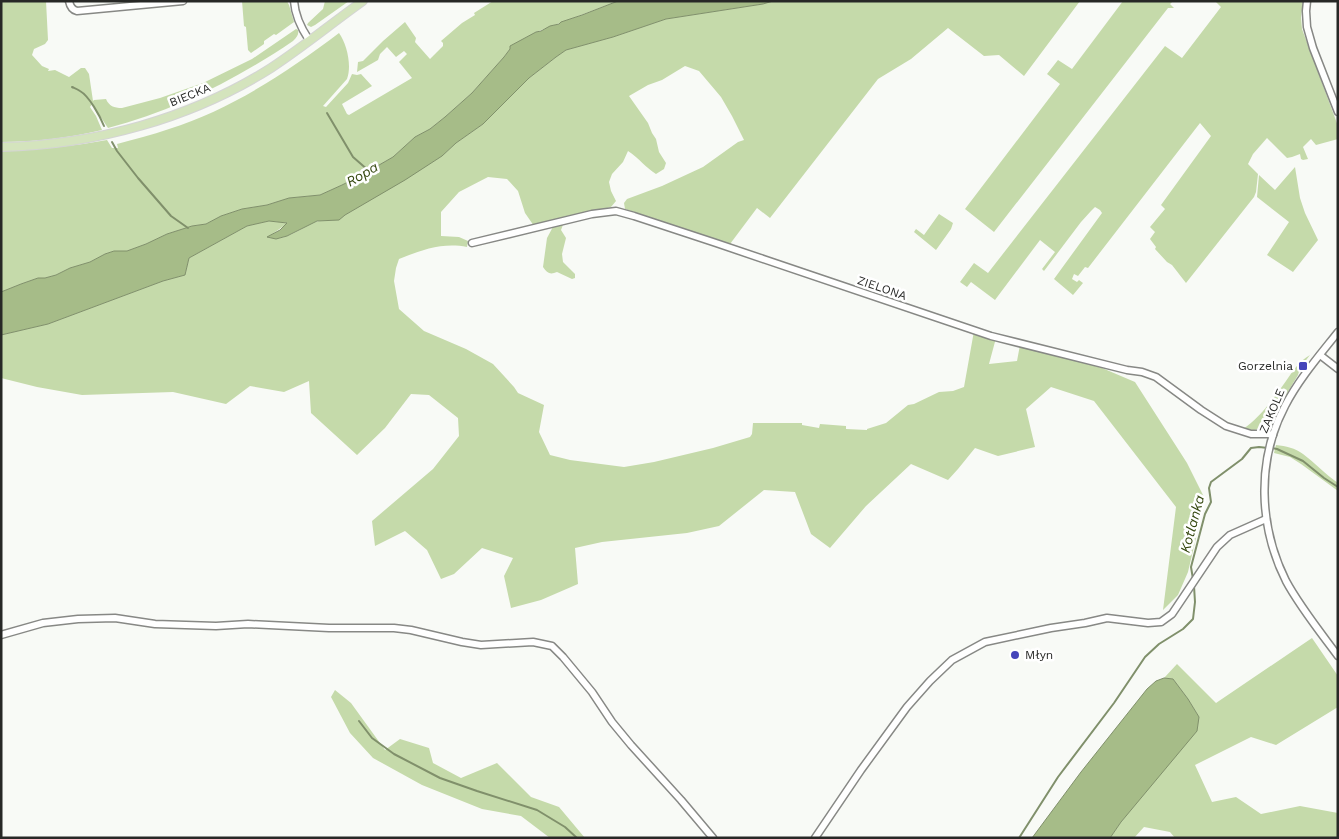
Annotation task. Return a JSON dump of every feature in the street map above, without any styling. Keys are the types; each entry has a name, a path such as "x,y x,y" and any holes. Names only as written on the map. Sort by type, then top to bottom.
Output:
{"main road":[{"name":"BIECKA","path":"1,147 88,138 143,125 208,101 243,84 271,67 363,1"}],"street":[{"path":"69,1 74,11 182,1"},
{"path":"294,1 294,9 301,28 309,40"},
{"path":"1308,1 1306,27 1338,112"},
{"name":"ZIELONA","path":"472,243 592,214 616,211 991,336 1127,370 1142,372 1156,377 1226,426 1251,434 1268,434 1272,438"},
{"name":"ZAKOLE","path":"1338,332 1296,387 1284,407 1268,454 1264,490 1266,519 1274,554 1287,582 1338,656"},
{"path":"1320,355 1338,369"},
{"path":"816,838 907,707 952,660 985,642 1051,628 1108,618 1148,623 1161,622 1172,614 1217,547 1230,535 1266,519"},
{"path":"1,635 43,624 78,619 115,618 154,624 216,626 248,624 312,628 394,628 481,645 533,642 552,646 592,692 612,722 631,745 713,838"}],"shaded area":[{"path":"1,1 46,1 48,40 45,44 34,49 32,55 42,66 49,69 48,71 55,70 69,77 81,68 85,68 89,74 93,101 106,99 110,105 119,108 160,98 203,83 252,59 296,29 298,33 293,41 250,68 227,81 157,113 108,128 92,104 90,107 102,130 52,139 1,142"},
{"path":"242,1 287,1 294,22 264,41 264,44 251,53 248,50"},
{"path":"325,1 349,1 315,25 311,27 307,25 323,9"},
{"path":"493,1 618,1 536,32 511,46 504,57 472,93 445,117 430,129 415,137 393,157 342,185 320,195 289,198 267,205 242,209 221,216 206,224 192,226 167,234 127,251 114,251 56,275 38,278 1,292 1,150 54,148 107,140 112,148 118,148 117,144 192,121 237,100 299,62 339,33 348,55 349,68 347,79 323,106 326,107 348,83 352,74 361,74 372,86 342,104 349,115 412,78 399,62 407,54 404,51 396,57 387,47 380,54 378,60 357,72 358,62 363,61 405,22 416,38 415,42 430,59 443,46 441,41 462,23 475,15 474,13"},
{"path":"618,1 773,1 666,19 566,50 529,78 483,124 456,143 442,156 339,220 317,221 287,236 276,239 267,237 280,230 287,223 269,221 247,226 189,258 185,275 163,281 48,324 1,335 1,292 38,278 56,275 114,251 127,251 167,234 192,226 206,224 221,216 242,209 267,205 289,198 320,195 342,185 393,157 415,137 430,129 445,117 472,93 504,57 510,46 550,26"},
{"path":"773,1 1080,1 1024,76 999,55 984,56 948,28 911,59 878,79 770,218 757,208 730,244 625,209 624,203 627,199 662,186 703,167 738,142 744,140 721,97 699,71 685,66 629,96 648,123 656,139 659,152 666,163 664,169 656,174 628,151 623,162 612,174 609,182 616,201 611,207 534,226 525,213 518,191 507,179 488,177 459,192 441,212 441,236 459,237 468,241 467,247 441,246 399,259 394,281 399,309 424,331 466,349 493,364 518,393 544,405 539,432 550,455 570,460 624,467 713,448 750,437 753,423 802,423 802,425 819,428 820,424 846,426 846,429 867,430 886,423 908,405 939,392 953,391 964,387 974,331 996,338 989,364 1017,361 1020,345 1102,368 1135,382 1187,463 1205,499 1188,572 1178,595 1163,610 1176,507 1094,401 1051,387 1026,409 1035,447 998,456 975,448 948,480 911,464 866,506 830,548 811,534 795,492 764,490 719,526 687,533 602,542 575,548 578,584 541,600 511,608 504,576 513,558 482,548 454,574 441,579 427,550 405,531 375,546 372,521 433,469 459,436 458,418 429,395 411,394 385,428 357,455 311,413 309,381 284,392 250,386 226,404 173,392 82,395 1,378 1,335 48,324 163,281 185,275 189,258 247,226 269,221 288,223 268,237 280,238 315,222 341,218 442,156 456,143 483,124 529,78 566,50 666,19"},
{"path":"1123,1 1173,1 1170,4 1174,8 1168,8 994,232 965,209 1060,84 1047,74 1058,60 1072,69"},
{"path":"1215,1 1303,1 1302,29 1338,126 1338,139 1316,145 1311,139 1303,147 1308,159 1303,160 1300,154 1287,158 1267,138 1253,154 1248,164 1258,174 1254,197 1186,283 1172,265 1155,249 1156,247 1150,239 1155,232 1150,227 1165,209 1161,205 1211,136 1200,123 1088,268 1085,267 1078,276 1074,274 1072,279 1083,283 1073,295 1054,279 1102,213 1095,207 1081,222 1044,271 1042,269 1055,252 1040,240 995,300 971,282 967,287 960,282 974,263 988,273 1165,46 1182,58 1221,7"},
{"path":"1295,167 1300,198 1318,240 1293,272 1267,255 1289,222 1257,197 1259,175 1275,190"},
{"path":"939,214 953,223 951,229 936,250 914,232 916,229 924,235"},
{"path":"564,222 561,230 566,238 562,254 563,262 575,274 575,278 572,279 557,272 549,273 543,267 547,238 554,225"},
{"path":"1310,355 1300,368 1270,427 1242,430 1260,414 1296,367"},
{"path":"1276,445 1297,450 1303,454 1338,483 1338,491 1290,457 1274,453"},
{"path":"1312,638 1338,676 1338,707 1276,745 1251,737 1195,765 1212,802 1236,797 1261,814 1300,806 1338,813 1338,838 1175,838 1170,832 1144,827 1134,838 1110,838 1199,717 1173,679 1164,678 1177,664 1216,703"},
{"path":"1164,678 1173,679 1188,699 1199,717 1197,731 1121,822 1110,838 1032,838 1081,772 1147,689 1156,681"},
{"path":"335,690 351,703 385,750 400,739 429,748 433,763 461,778 497,763 531,797 559,807 585,838 550,838 521,816 482,809 422,785 373,758 350,733 331,697"}],"waterway":[{"path":"72,87 87,97 104,126"},
{"name":"Ropa","path":"327,113 353,157 369,171"},
{"path":"112,142 138,178 171,216 188,228"},
{"name":"Kotlanka","path":"1193,579 1191,567 1205,514 1211,502 1209,488 1211,482 1242,459 1251,448 1268,448"},
{"name":"Kotlanka","path":"1272,448 1303,461 1338,487"},
{"name":"Kotlanka","path":"1019,838 1058,777 1114,703 1145,657 1159,644 1183,629 1193,619 1194,586"},
{"path":"359,721 372,738 394,754 440,778 537,810 565,827 577,838"}],"place":[{"name":"Gorzelnia","path":"1303,366"},
{"name":"Młyn","path":"1015,655"}]}
